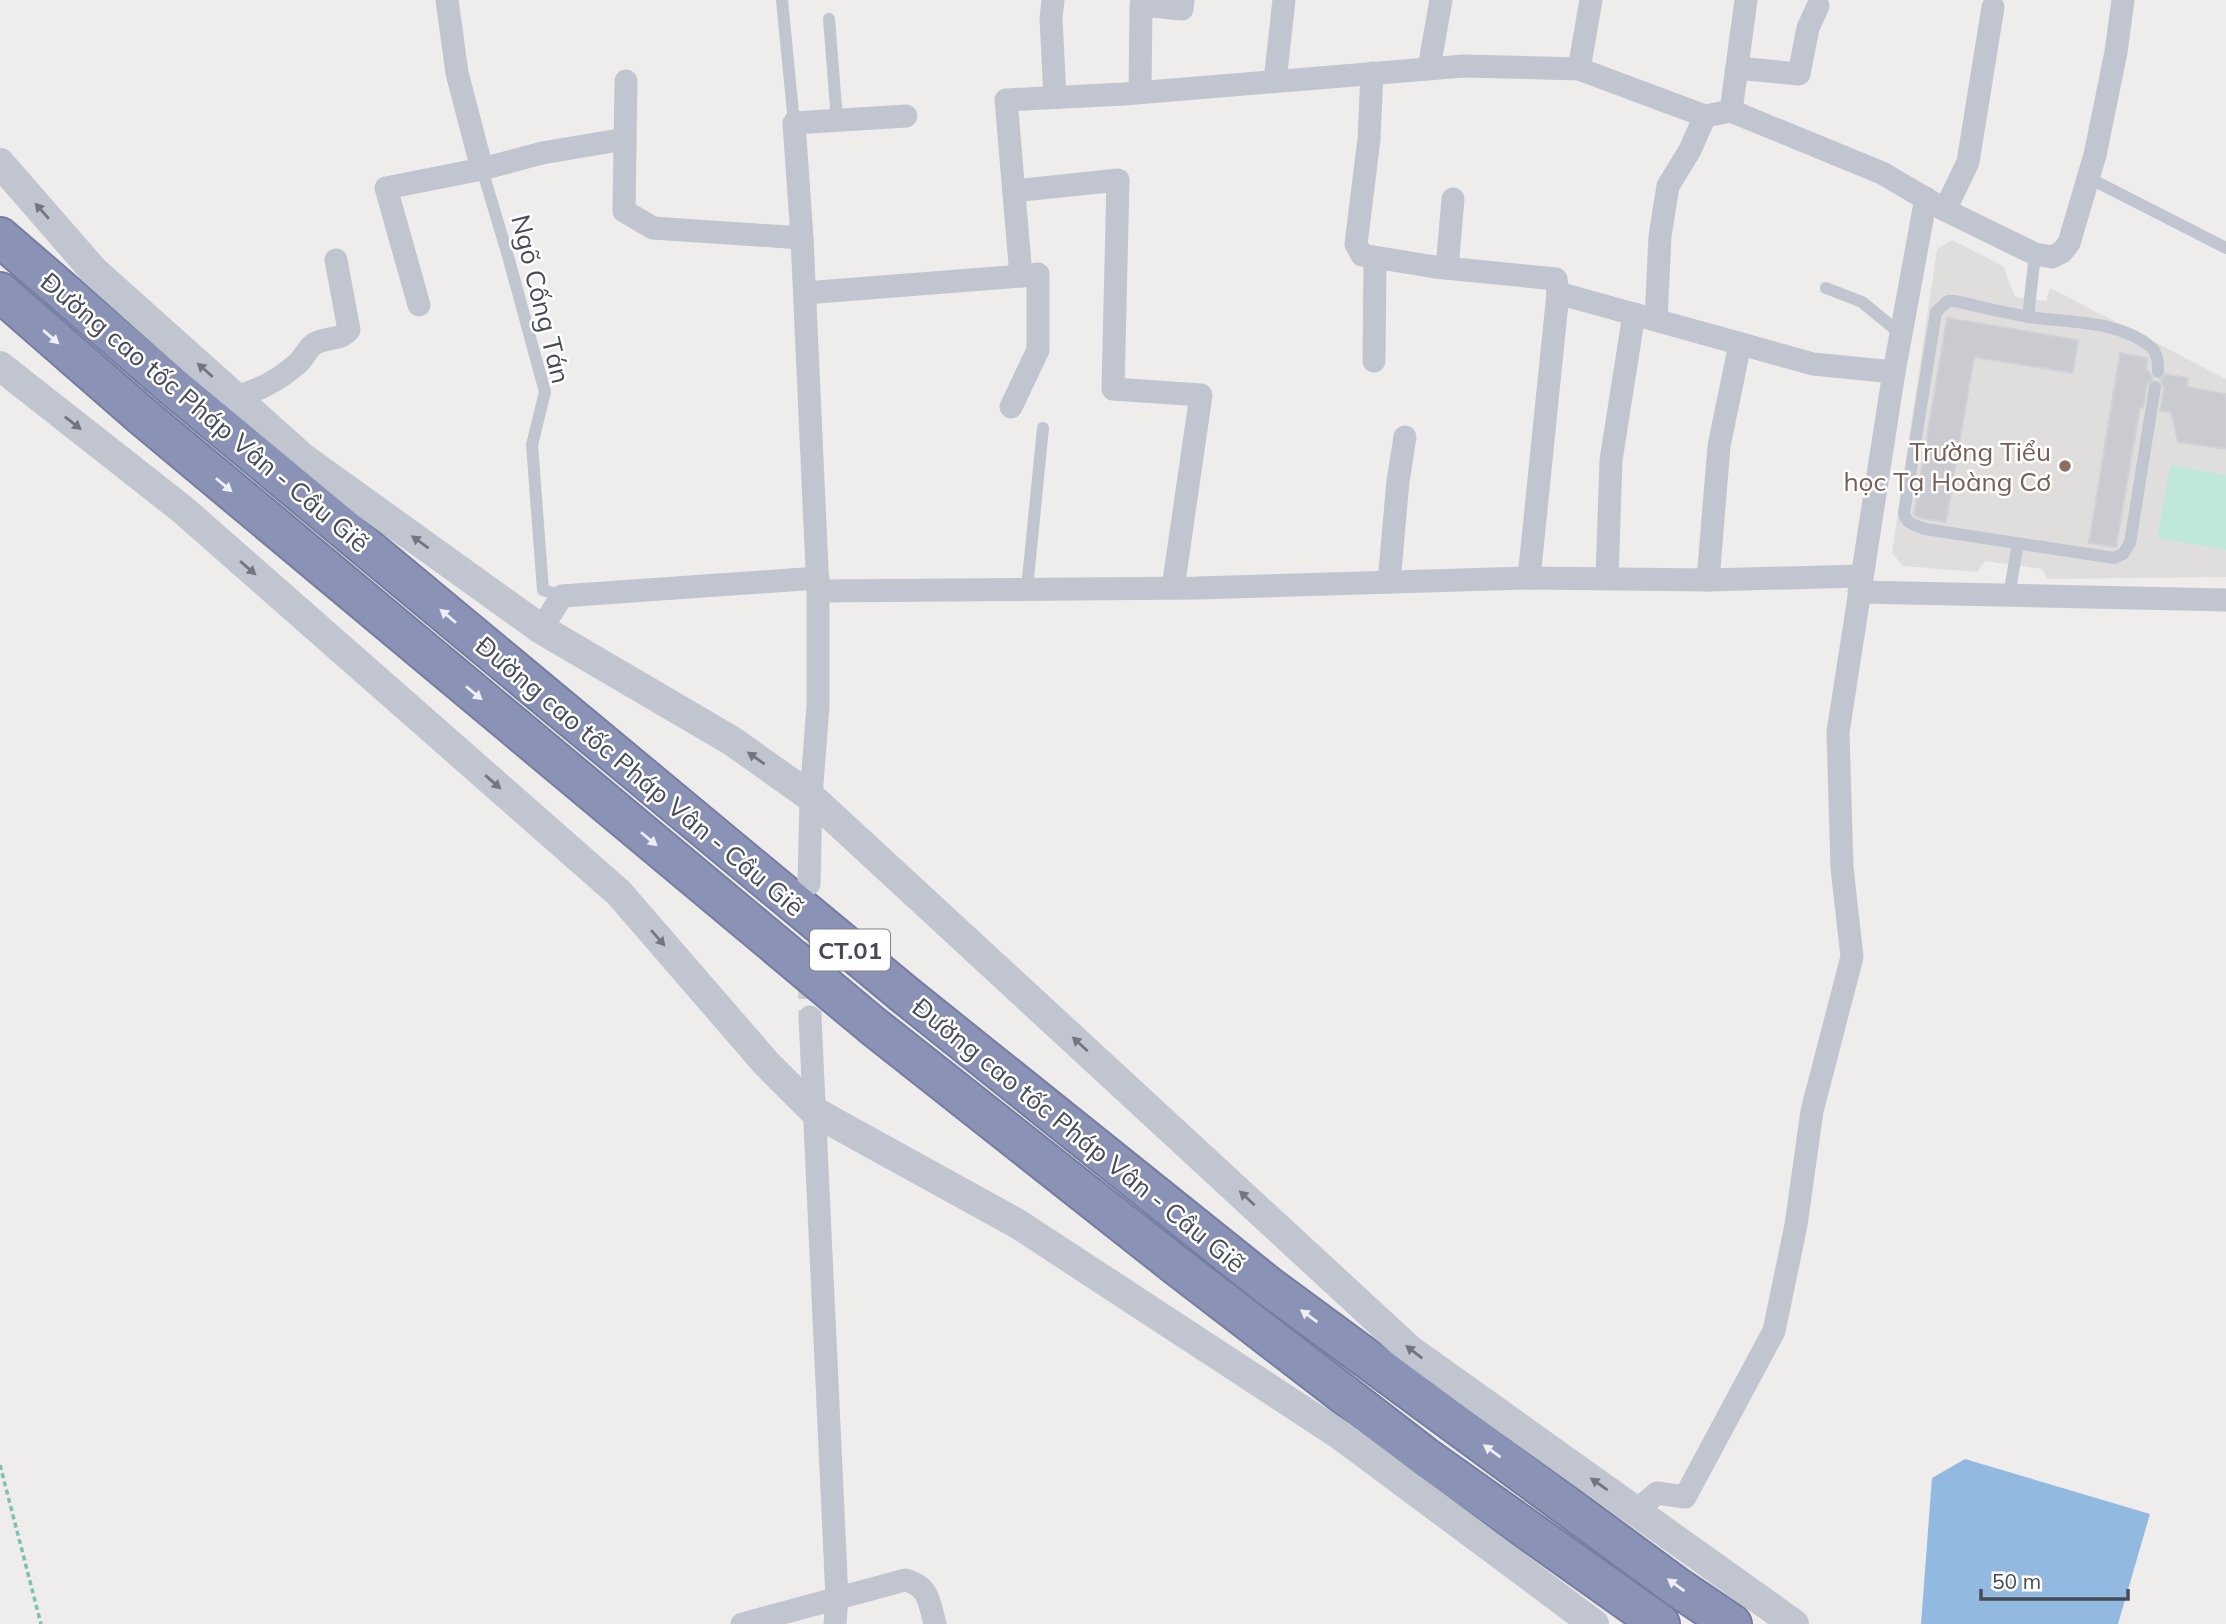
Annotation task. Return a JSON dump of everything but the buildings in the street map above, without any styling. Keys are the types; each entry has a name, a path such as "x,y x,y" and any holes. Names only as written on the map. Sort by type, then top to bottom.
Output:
{"highway":[{"name":"Đường cao tốc Pháp Vân - Cầu Giẽ","path":"0,237 172,386 517,674 904,994 1182,1218 1321,1325 1677,1587 1732,1624"},
{"name":"Đường cao tốc Pháp Vân - Cầu Giẽ","path":"0,292 162,433 873,1026 1177,1266 1424,1456 1660,1624"}],"street":[{"path":"447,0 457,73 482,169"},
{"path":"1053,0 1051,18 1055,97"},
{"path":"1140,92 1141,5 1182,9 1183,0"},
{"path":"1275,80 1284,0"},
{"path":"1429,68 1441,0"},
{"path":"1579,69 1591,0"},
{"path":"1731,111 1746,0"},
{"path":"1021,276 1006,100 1464,66 1579,69 1705,116 1731,111 1882,173 1936,204 2035,254 2052,257 2068,243 2095,155 2116,52 2123,0"},
{"path":"1737,68 1799,74 1808,28 1818,6"},
{"path":"1636,1511 1657,1493 1685,1497 1774,1331 1796,1226 1812,1111 1852,957 1842,868 1838,732 1894,372 1901,334 1936,204 1968,162 1993,7"},
{"path":"1372,73 1369,139 1356,244 1362,255 1447,268 1556,279 1558,293 1529,578"},
{"path":"626,81 624,211 653,228 802,238"},
{"path":"809,884 811,797 818,706 818,584 805,293 794,122 906,116"},
{"path":"1607,578 1611,460 1645,317 1668,186 1690,150 1705,116"},
{"path":"419,304 386,188 482,169 542,153 625,139"},
{"path":"0,163 94,271 303,458 541,629 732,741 811,797 1410,1350 1794,1624"},
{"path":"1014,191 1118,180 1112,389 1201,395 1173,588"},
{"path":"1447,268 1453,199"},
{"path":"1374,361 1375,259"},
{"path":"235,397 255,391 281,377 305,357 311,346 320,341 342,337 349,330 336,260"},
{"path":"805,293 1038,274 1038,351 1011,407"},
{"path":"1558,293 1813,364 1894,372"},
{"path":"1708,580 1719,446 1740,344"},
{"path":"0,366 182,509 619,893 766,1063 816,1112 1018,1224 1340,1435 1594,1624"},
{"path":"1389,582 1398,481 1405,437"},
{"path":"541,629 562,596 818,584 1027,589 1173,588 1607,578 1860,584 2009,596 2226,600"},
{"path":"810,1017 837,1598 835,1624"},
{"path":"742,1624 905,1580 921,1586 927,1594 935,1624"}],"lane":[{"path":"782,0 794,122"},
{"path":"829,19 837,120"},
{"name":"Ngõ Cống Tán","path":"482,169 545,392 532,445 543,590 562,596"},
{"path":"2087,177 2226,248"},
{"path":"2028,317 2035,254"},
{"path":"1826,288 1862,302 1901,334"},
{"path":"2155,387 2130,543 2123,554 2114,558 1925,529 1905,520 1936,312 1948,301 2028,317 2107,327 2130,335 2152,348 2157,357 2158,372"},
{"path":"1027,589 1043,428"},
{"path":"2009,596 2018,543"}],"path":[{"path":"0,1465 41,1624"}],"shaded area":[{"name":"Trường Tiểu học Tạ Hoàng Cơ","path":"1952,240 2003,266 2015,297 2046,301 2050,288 2226,379 2226,577 2047,579 2042,569 1985,561 1977,572 1903,566 1892,553 1937,249"}],"green space":[{"path":"2170,465 2226,475 2226,550 2157,538"}],"water":[{"path":"1965,1459 2150,1514 2118,1624 1921,1624 1932,1478"}],"tunnel":[{"path":"809,908 810,1017"}],"place":[{"name":"Trường Tiểu học Tạ Hoàng Cơ","path":"2065,466"}]}
